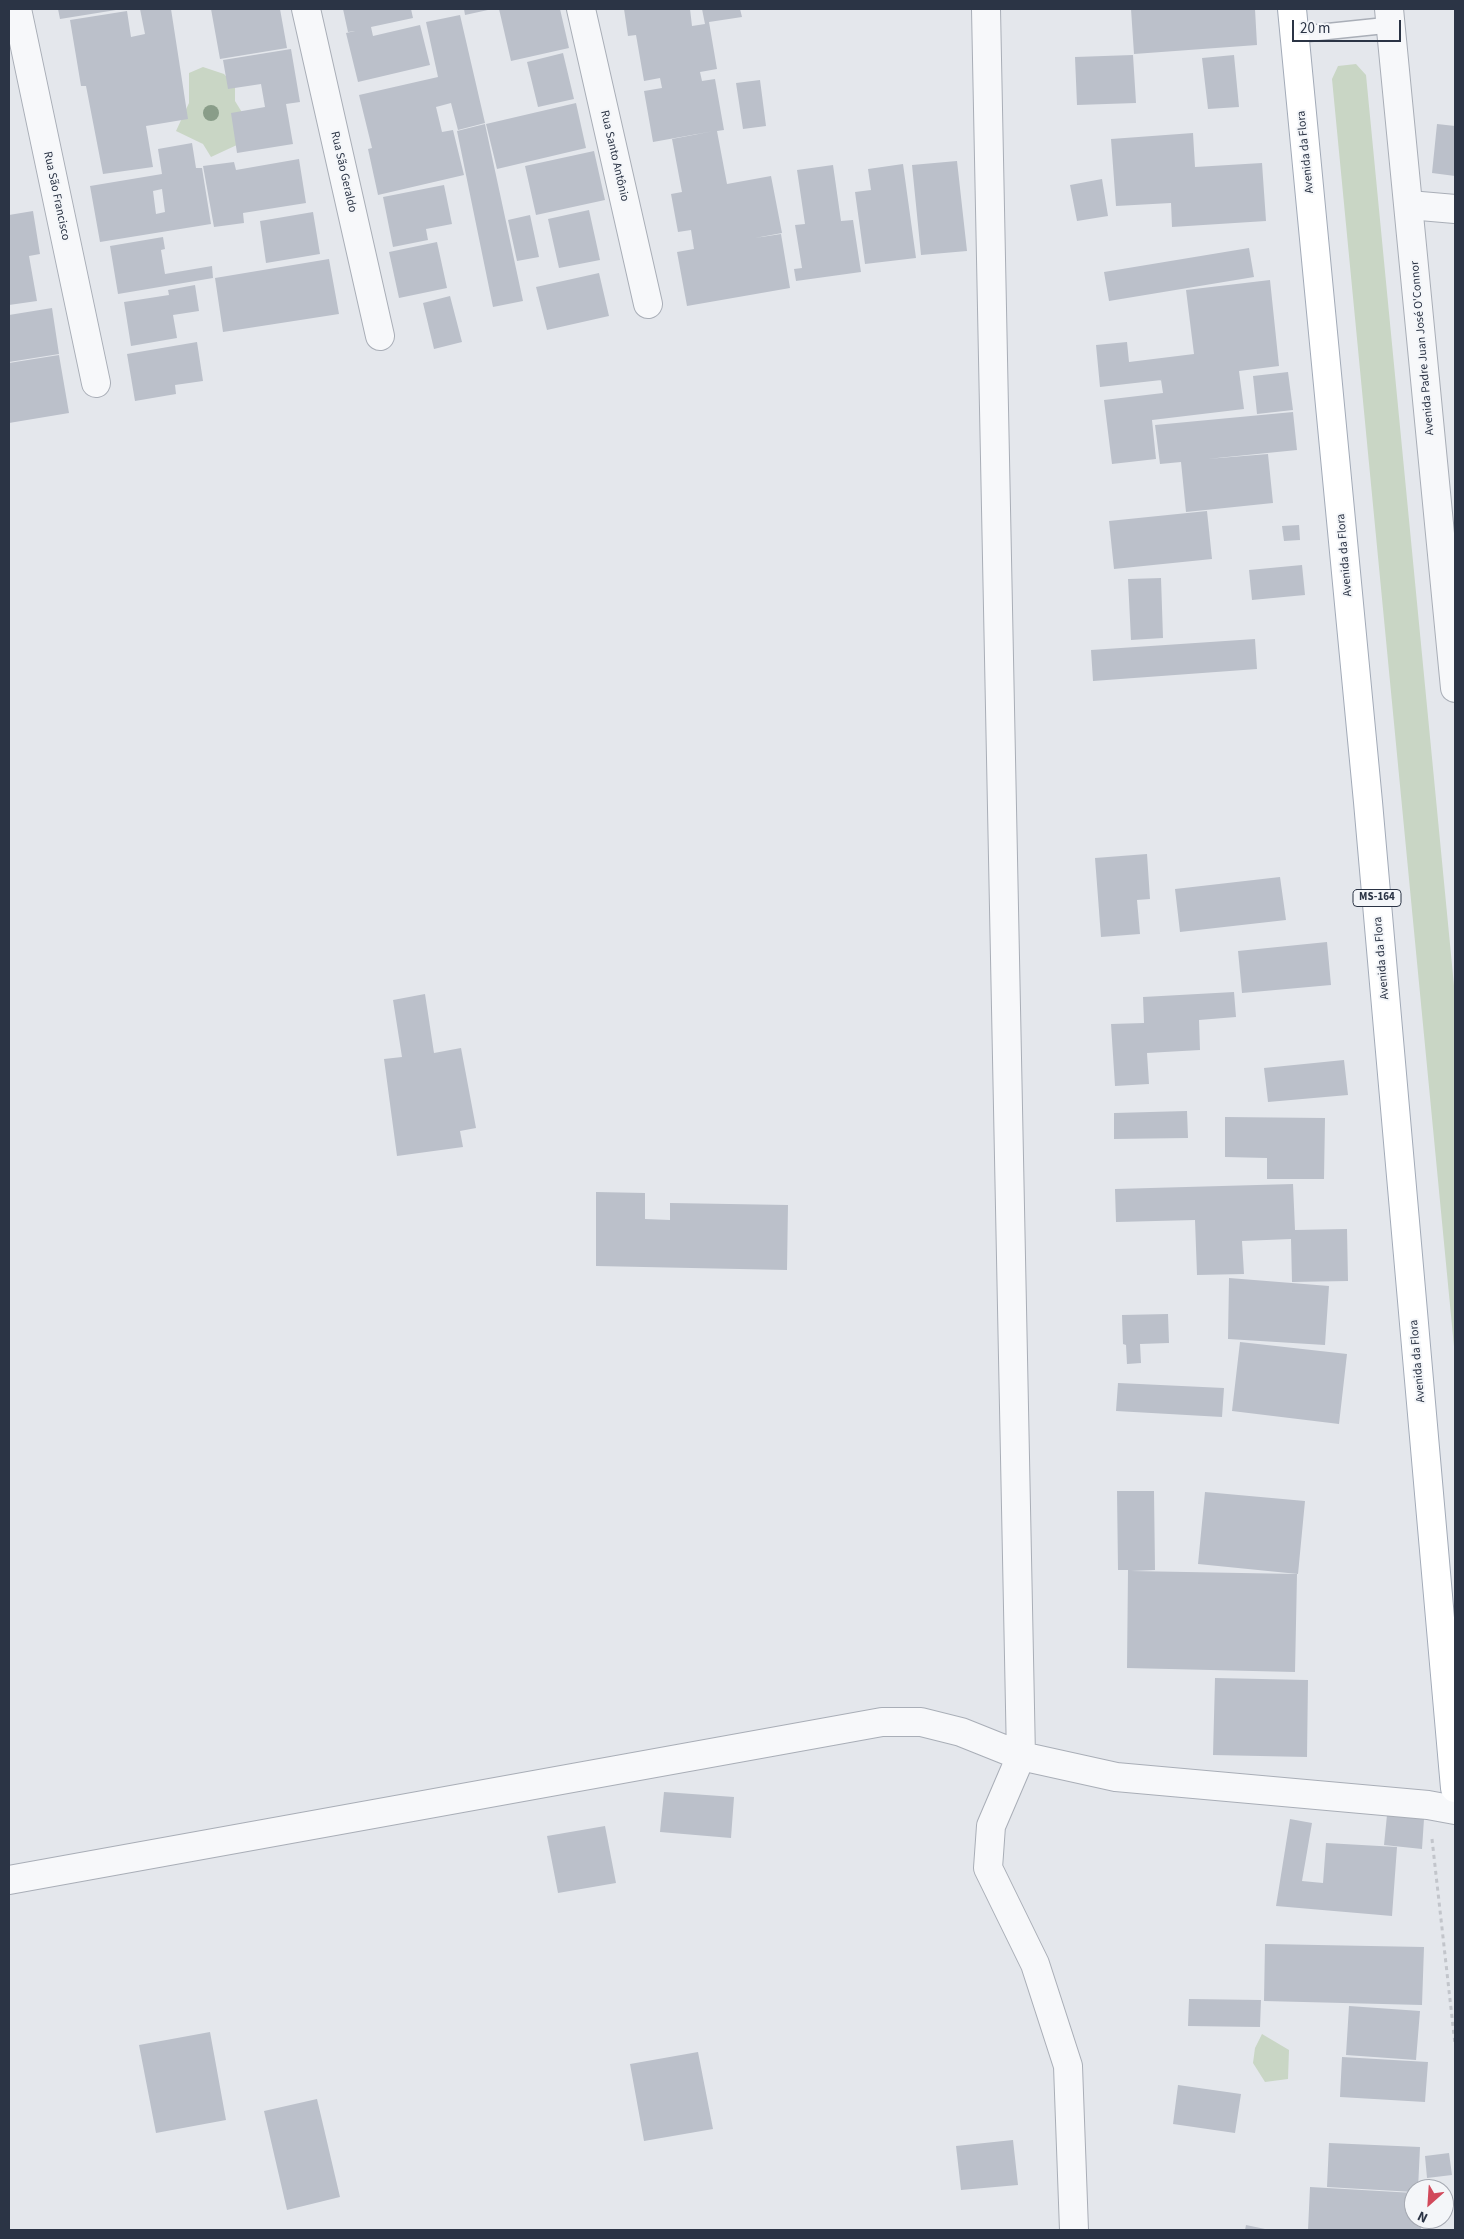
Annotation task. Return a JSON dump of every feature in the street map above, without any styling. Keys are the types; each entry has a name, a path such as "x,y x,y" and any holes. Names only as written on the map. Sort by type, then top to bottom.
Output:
{"main road":[{"name":"Avenida da Flora","path":"1293,22 1368,802 1455,1788"}],"street":[{"name":"Rua São Francisco","path":"17,9 96,383"},
{"name":"Rua São Geraldo","path":"306,9 380,336"},
{"name":"Rua Santo Antônio","path":"581,9 648,304"},
{"path":"986,9 1021,1756 991,1826 988,1868 1035,1964 1068,2066 1074,2230"},
{"name":"Avenida Padre Juan José O'Connor","path":"1389,17 1409,205 1455,688"},
{"path":"1409,205 1455,209"},
{"path":"9,1880 882,1722 921,1722 961,1732 1021,1756 1116,1777 1428,1805 1455,1810"}],"lane":[{"path":"1293,22 1389,17"}],"green space":[{"path":"1356,64 1366,75 1455,996 1455,1357 1332,79 1338,66"},
{"path":"203,67 224,74 235,86 235,101 243,114 239,144 211,157 203,144 176,131 189,103 189,73"},
{"path":"1262,2034 1289,2050 1288,2079 1265,2082 1253,2063 1255,2048"}],"building":[{"path":"58,9 116,9 116,10 60,19"},
{"path":"140,9 171,9 188,119 146,126 153,167 103,174 86,86 81,86 70,20 127,11 131,37 145,34"},
{"path":"211,9 280,9 287,48 220,59"},
{"path":"343,9 411,9 413,18 371,27 373,36 420,25 430,65 358,82 346,33 355,31 348,32"},
{"path":"464,9 488,9 488,10 465,15"},
{"path":"499,9 560,9 569,48 511,61"},
{"path":"624,9 690,9 692,26 705,24 702,9 740,9 742,17 709,22 717,69 700,72 702,81 715,79 724,130 717,131 727,184 771,176 782,233 755,238 781,234 790,288 687,306 677,252 694,249 691,230 678,232 671,194 682,192 672,139 714,131 653,142 644,91 662,88 660,78 644,81 636,35 628,36"},
{"path":"1131,9 1255,9 1257,45 1134,54"},
{"path":"460,15 485,123 458,130 451,103 436,107 442,132 453,130 464,175 378,195 368,149 372,148 359,95 438,77 426,22"},
{"path":"291,49 300,102 286,104 293,144 237,153 231,113 265,107 261,84 228,89 223,60"},
{"path":"563,53 574,99 538,107 527,62"},
{"path":"1133,55 1136,103 1077,105 1075,57"},
{"path":"1234,55 1239,107 1208,109 1202,58"},
{"path":"760,80 766,126 743,129 736,83"},
{"path":"576,103 586,148 497,169 486,124"},
{"path":"485,124 523,301 493,307 457,131"},
{"path":"1437,124 1455,126 1455,176 1432,173"},
{"path":"1193,133 1195,167 1262,163 1266,221 1172,227 1171,203 1116,206 1111,139"},
{"path":"192,143 196,168 202,168 211,224 100,242 90,186 162,174 158,149","holes":["162,189 165,212 156,214 153,191"]},
{"path":"594,151 605,200 536,215 525,166"},
{"path":"299,159 306,203 243,213 244,223 214,227 203,166 234,162 236,170"},
{"path":"957,161 967,251 921,255 912,165"},
{"path":"903,164 916,258 865,264 855,192 871,190 868,169"},
{"path":"833,165 841,221 853,220 861,272 796,281 794,269 802,268 795,225 805,224 797,170"},
{"path":"1102,179 1108,216 1077,221 1070,185"},
{"path":"444,185 452,224 426,229 428,240 393,247 383,197"},
{"path":"589,210 600,260 559,268 548,219"},
{"path":"33,211 40,254 29,256 37,301 9,305 9,215"},
{"path":"313,212 320,254 266,263 260,221"},
{"path":"530,215 539,257 517,261 508,220"},
{"path":"163,237 165,249 161,250 165,274 212,266 213,278 118,294 110,246"},
{"path":"437,242 447,288 399,298 389,252"},
{"path":"1249,248 1254,277 1109,301 1104,272"},
{"path":"329,259 339,314 223,332 215,278"},
{"path":"599,273 609,316 547,330 536,287"},
{"path":"1270,280 1279,366 1239,371 1244,409 1152,420 1156,459 1112,464 1104,400 1163,393 1161,380 1100,387 1096,345 1127,342 1129,362 1194,354 1186,290"},
{"path":"195,285 199,311 173,315 177,338 131,346 124,302 169,295 168,290"},
{"path":"450,296 462,342 434,349 423,303"},
{"path":"52,308 59,354 9,362 9,315"},
{"path":"197,342 203,381 175,385 176,394 135,401 127,354"},
{"path":"59,355 69,413 9,423 9,363"},
{"path":"1288,372 1293,410 1257,414 1253,376"},
{"path":"1293,412 1297,450 1207,459 1268,454 1273,503 1186,512 1181,462 1160,464 1155,425"},
{"path":"1207,511 1212,559 1114,569 1109,521"},
{"path":"1299,525 1300,540 1284,541 1282,526"},
{"path":"1302,565 1305,595 1252,600 1249,570"},
{"path":"1161,578 1163,638 1131,640 1128,579"},
{"path":"1255,639 1257,669 1093,681 1091,650"},
{"path":"1147,854 1150,899 1137,900 1140,934 1101,937 1095,858"},
{"path":"1280,877 1286,920 1180,932 1175,889"},
{"path":"1327,942 1331,985 1242,993 1238,951"},
{"path":"1234,992 1236,1017 1199,1020 1200,1050 1147,1053 1149,1084 1115,1086 1111,1024 1144,1023 1143,997"},
{"path":"425,994 434,1053 461,1048 476,1128 460,1131 463,1147 397,1156 384,1059 402,1057 393,1000"},
{"path":"1344,1060 1348,1095 1268,1102 1264,1068"},
{"path":"1187,1111 1188,1138 1114,1139 1114,1113"},
{"path":"1225,1117 1325,1118 1324,1179 1267,1179 1267,1158 1225,1157"},
{"path":"1293,1184 1295,1230 1347,1229 1348,1281 1292,1282 1291,1239 1242,1241 1244,1274 1197,1275 1195,1220 1116,1222 1115,1189"},
{"path":"596,1192 645,1193 645,1219 670,1220 670,1203 788,1205 787,1270 596,1266"},
{"path":"1229,1278 1329,1286 1325,1345 1228,1339"},
{"path":"1168,1314 1169,1343 1140,1344 1141,1363 1127,1364 1126,1345 1123,1344 1122,1315"},
{"path":"1240,1342 1347,1354 1339,1424 1232,1411"},
{"path":"1118,1383 1224,1388 1222,1417 1116,1411"},
{"path":"1117,1491 1154,1491 1155,1570 1131,1571 1297,1574 1295,1672 1127,1668 1128,1570 1118,1570"},
{"path":"1205,1492 1305,1501 1298,1574 1198,1564"},
{"path":"1215,1678 1308,1680 1307,1757 1213,1755"},
{"path":"664,1792 734,1797 731,1838 660,1832"},
{"path":"1387,1815 1424,1819 1422,1849 1384,1845"},
{"path":"1290,1819 1312,1823 1302,1881 1323,1883 1326,1843 1397,1847 1392,1916 1276,1906"},
{"path":"605,1826 616,1883 558,1893 547,1836"},
{"path":"1265,1944 1424,1947 1422,2005 1264,2001"},
{"path":"1189,1999 1261,2000 1260,2027 1188,2026"},
{"path":"1349,2006 1420,2011 1416,2060 1346,2055"},
{"path":"210,2032 226,2120 156,2133 139,2045"},
{"path":"698,2052 713,2129 644,2141 630,2064"},
{"path":"1342,2057 1428,2062 1425,2102 1340,2097"},
{"path":"1178,2085 1241,2094 1235,2133 1173,2124"},
{"path":"317,2099 340,2197 287,2210 264,2111"},
{"path":"1013,2140 1018,2185 961,2190 956,2146"},
{"path":"1329,2143 1420,2147 1418,2179 1404,2179 1404,2191 1327,2187"},
{"path":"1449,2153 1452,2175 1427,2178 1425,2156"},
{"path":"1310,2187 1404,2192 1404,2229 1421,2229 1421,2230 1308,2230"},
{"path":"1246,2225 1265,2229 1265,2230 1245,2230"}]}
